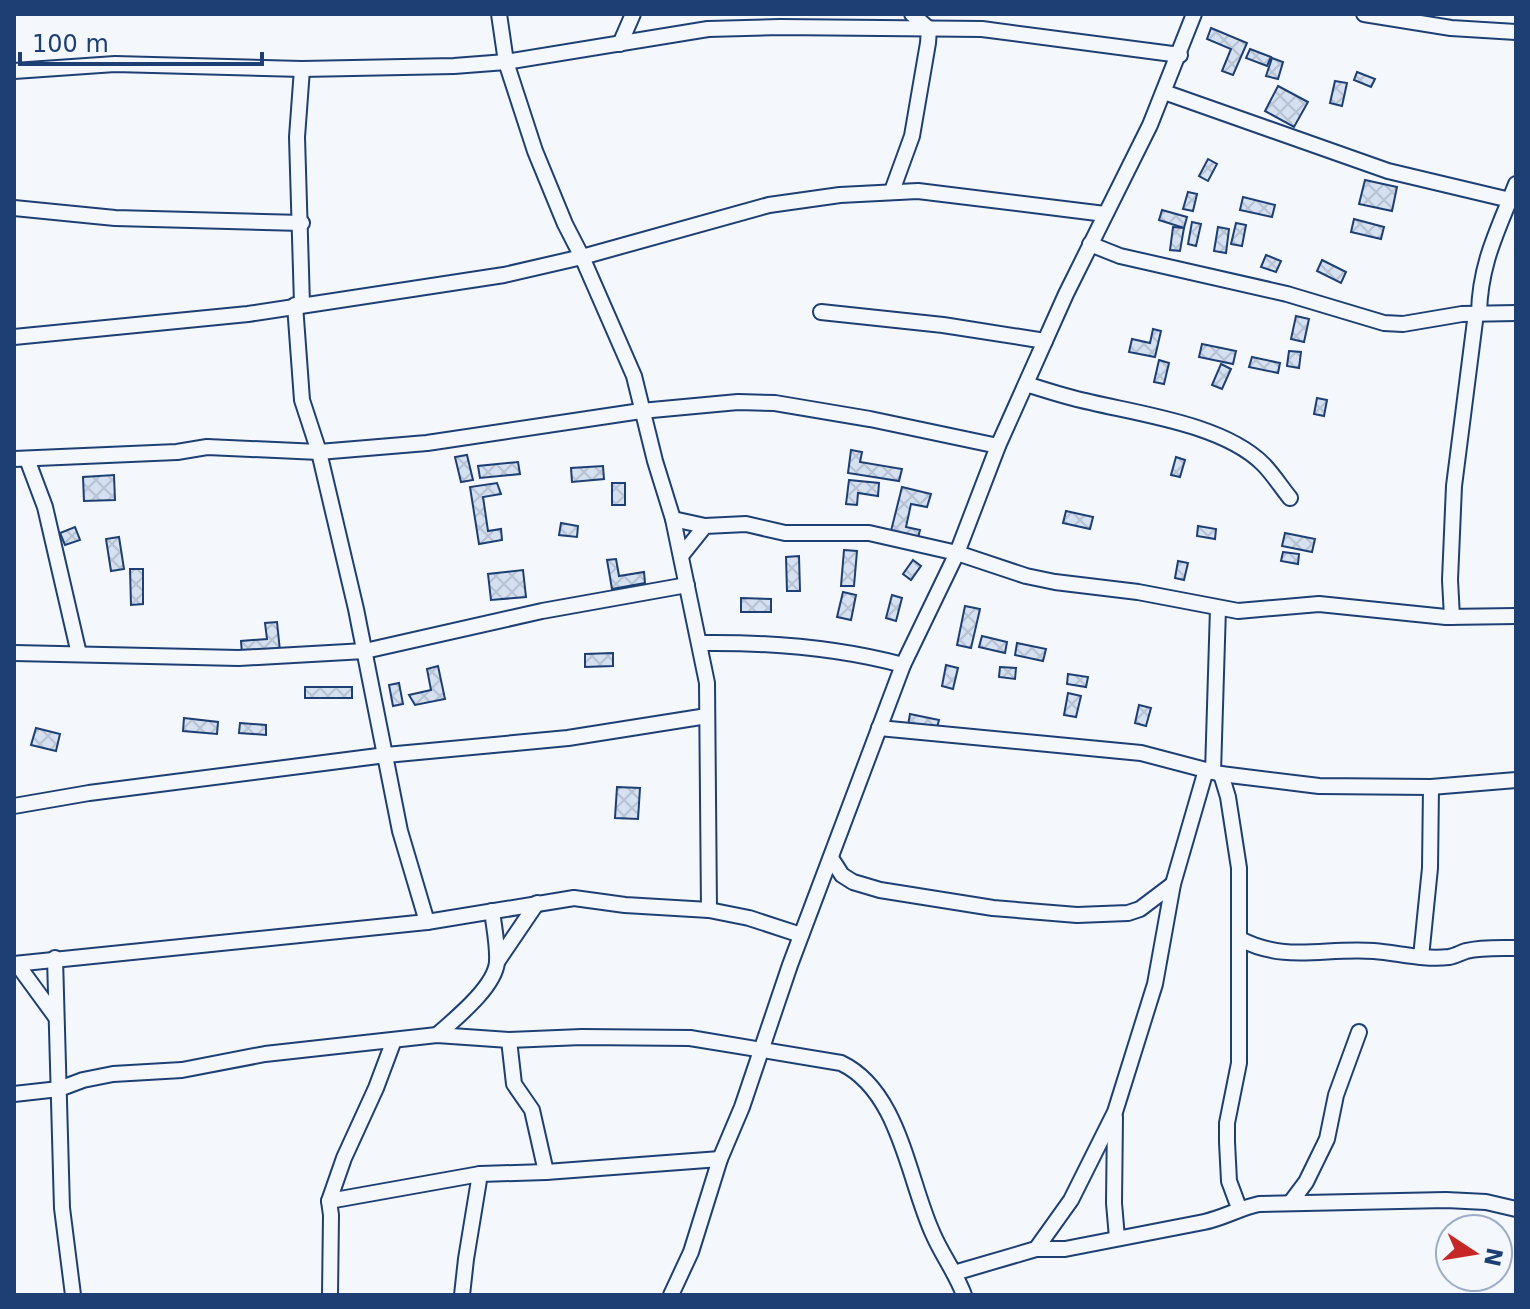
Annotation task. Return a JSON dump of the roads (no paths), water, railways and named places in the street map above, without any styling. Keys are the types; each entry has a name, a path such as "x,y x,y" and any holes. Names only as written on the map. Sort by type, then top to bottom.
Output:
{"street":[{"path":"499,14 506,62 535,151 634,376 641,411 673,519 707,683 709,910"},
{"path":"620,44 633,14"},
{"path":"912,14 929,29"},
{"path":"671,1295 691,1252 720,1159 742,1107 801,935 903,665 957,553 998,446 1045,341 1164,92 1194,14"},
{"path":"1364,14 1451,28 1516,32"},
{"path":"14,71 115,64 302,69 454,66 506,62 708,29 838,27 982,29 1180,55"},
{"path":"892,191 912,136 929,29"},
{"path":"302,69 297,137 302,223 298,304 302,400 319,452 365,651 400,831 427,922"},
{"path":"1164,92 1388,171 1510,200"},
{"path":"1452,617 1450,567 1454,486 1480,288 1486,258 1516,184"},
{"path":"14,337 248,314 504,275 582,257 769,205 892,191 999,199 1105,214"},
{"path":"14,208 115,218 302,223"},
{"path":"1090,244 1120,256 1287,294 1384,323 1403,324 1448,315 1516,313"},
{"path":"821,312 943,325 1045,341"},
{"path":"1026,384 1073,398 1177,421 1212,435 1262,463 1290,498"},
{"path":"79,654 45,507 20,459 177,452 207,447 319,452 427,443 641,411 738,402 775,403 870,419 998,446"},
{"path":"673,519 705,526 746,524 785,533 869,533 957,553 1026,576 1138,592 1218,608 1253,611 1319,604 1452,617 1516,616"},
{"path":"681,556 705,526"},
{"path":"14,653 239,658 365,651 542,611 687,585"},
{"path":"1036,1249 1071,1200 1115,1112 1155,984 1173,884 1213,772 1218,608"},
{"path":"700,643 812,646 860,653 903,665"},
{"path":"14,806 75,795 386,755 568,738 707,716"},
{"path":"879,728 1141,753 1213,772 1319,786 1431,787 1516,780"},
{"path":"1213,772 1228,797 1239,868 1239,1063 1227,1123 1229,1181 1239,1208"},
{"path":"1421,957 1430,868 1431,787"},
{"path":"831,858 842,875 853,882 880,890 993,908 1077,915 1128,913 1140,909 1173,884"},
{"path":"55,1016 16,964 427,922 574,898 625,905 709,910 749,918 801,935"},
{"path":"437,1035 487,985 497,962 537,903"},
{"path":"492,911 497,962"},
{"path":"1240,939 1257,948 1275,952 1316,954 1356,951 1452,957 1467,951 1516,948"},
{"path":"55,958 62,1208 73,1295"},
{"path":"1291,1202 1313,1170 1327,1139 1340,1081 1359,1032"},
{"path":"14,1094 59,1089 113,1074 182,1070 265,1054 437,1035 509,1040 690,1038 841,1063 856,1070 879,1097 899,1136 933,1235 954,1273 958,1293"},
{"path":"330,1295 329,1201 394,1040"},
{"path":"509,1040 514,1084 532,1110 546,1172"},
{"path":"1115,1112 1114,1203 1117,1238"},
{"path":"329,1201 480,1174 720,1159"},
{"path":"462,1295 480,1174"},
{"path":"954,1273 1036,1249 1065,1249 1213,1220 1239,1208 1259,1204 1486,1202 1510,1208 1516,1220"}]}
